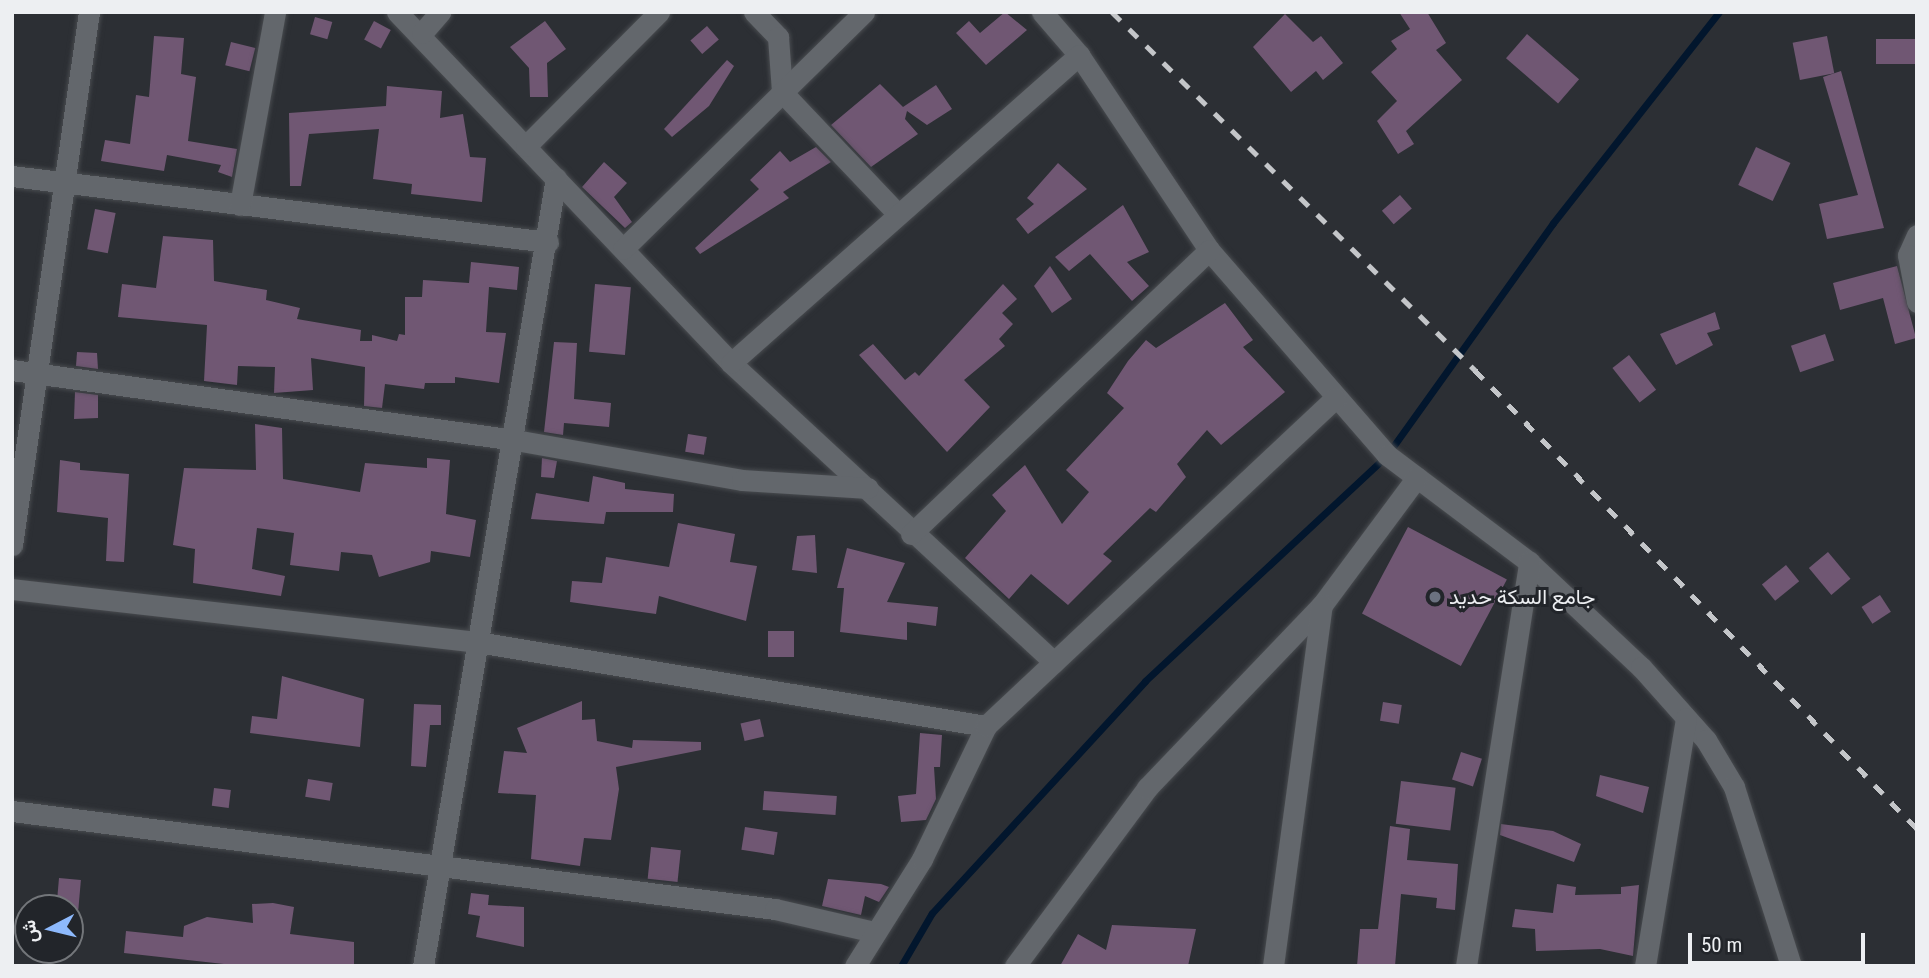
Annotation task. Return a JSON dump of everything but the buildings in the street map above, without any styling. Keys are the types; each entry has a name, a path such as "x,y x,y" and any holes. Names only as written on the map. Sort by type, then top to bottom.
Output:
{"street":[{"path":"12,545 39,374 89,12"},
{"path":"240,205 275,12"},
{"path":"397,12 422,33 731,363 868,488 911,534 1054,662"},
{"path":"422,33 440,12"},
{"path":"526,146 659,12"},
{"path":"754,12 778,37 782,92 898,213"},
{"path":"623,249 864,12"},
{"path":"1042,12 1079,55 1209,250 1335,398 1387,455 1529,562 1686,718 1734,787 1791,966"},
{"path":"731,363 1079,55"},
{"path":"12,176 548,242"},
{"path":"423,966 437,865 516,440 556,178"},
{"path":"1917,235 1908,255 1917,302"},
{"path":"911,534 1209,250"},
{"path":"12,370 516,440 742,480 868,488"},
{"path":"855,966 922,859 986,726 1335,398"},
{"path":"1015,966 1147,788 1322,605 1417,477"},
{"path":"1466,966 1529,562"},
{"path":"12,589 477,642 986,726"},
{"path":"1273,966 1322,605"},
{"path":"1645,966 1686,718"},
{"path":"12,811 775,909 875,932"}],"waterway":[{"path":"901,966 932,913 1145,681 1387,455 1553,223 1719,12"}],"railway":[{"path":"1112,12 1475,370 1917,829"}],"place":[{"name":"جامع السكة حديد","path":"1435,597"}]}
